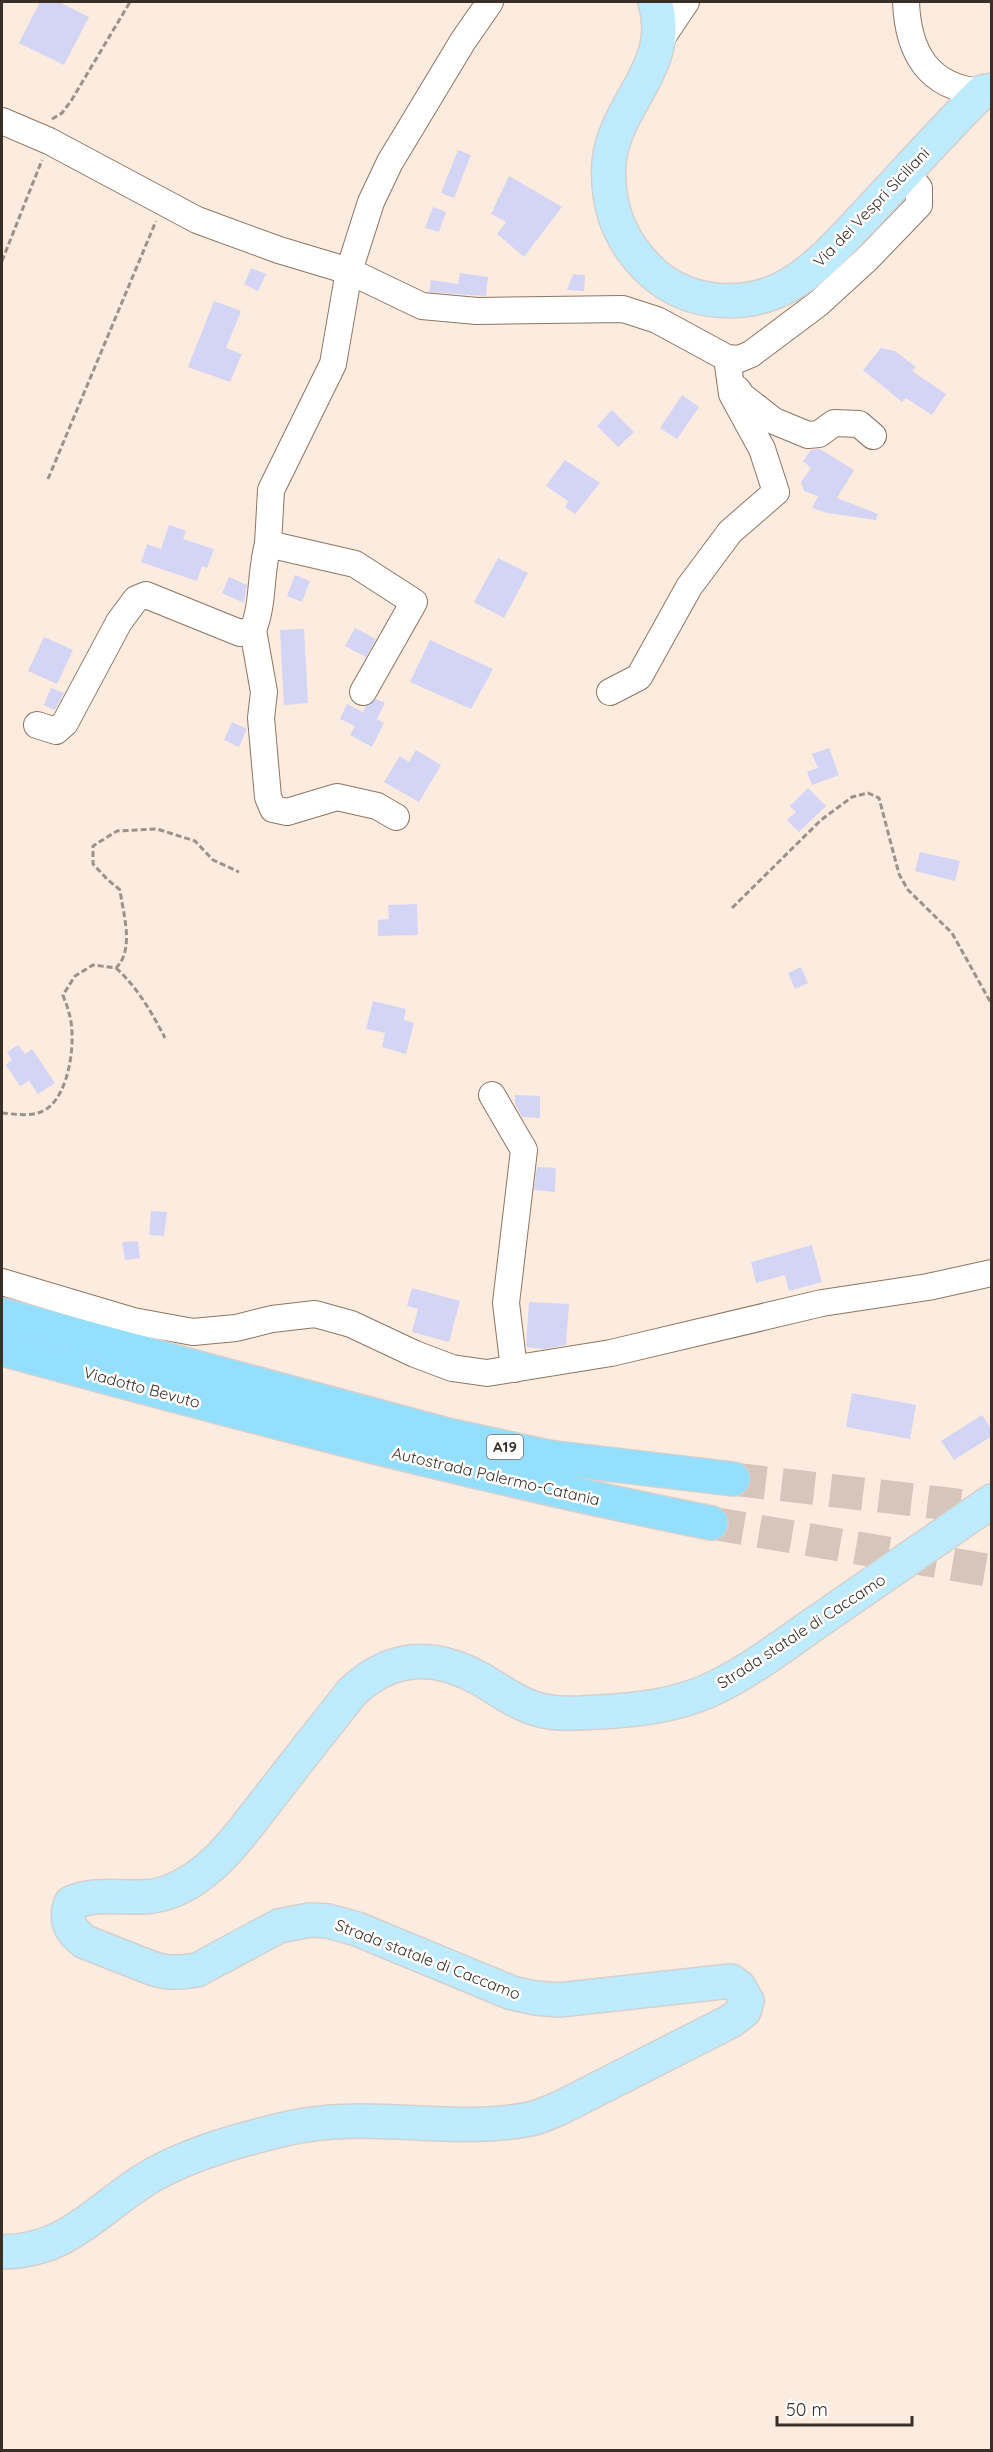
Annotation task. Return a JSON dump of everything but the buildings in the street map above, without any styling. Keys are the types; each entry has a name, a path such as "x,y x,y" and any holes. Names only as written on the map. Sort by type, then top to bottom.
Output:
{"highway":[{"name":"Viadotto Bevuto","path":"2,1315 282,1389"},
{"name":"Viadotto Bevuto","path":"2,1349 282,1425"},
{"name":"Autostrada Palermo-Catania","path":"282,1389 443,1434 548,1456 733,1479"},
{"name":"Autostrada Palermo-Catania","path":"282,1425 538,1487 711,1523"}],"main road":[{"name":"Via dei Vespri Siciliani","path":"655,2 660,18 659,42 651,66 615,139 609,162 611,205 618,226 629,246 645,266 668,284 704,299 745,300 769,294 790,284 831,252 987,91"},
{"name":"Strada statale di Caccamo","path":"2,2252 38,2247 58,2241 89,2223 133,2188 158,2172 227,2145 325,2121 363,2119 508,2123 533,2119 560,2108 731,2021 744,2011 747,2001 739,1987 731,1981 584,1998 535,1998 512,1993 357,1929 328,1921 310,1920 287,1924 266,1932 197,1970 167,1972 85,1942 75,1934 69,1924 67,1913 71,1903 82,1898 151,1898 170,1892 208,1869 244,1828 352,1692 368,1677 387,1668 425,1661 443,1663 470,1674 520,1702 541,1710 567,1713 633,1710 669,1704 709,1691 753,1666 992,1501"}],"street":[{"path":"396,817 377,806 337,797 287,812 273,809 268,797 261,726 264,692 253,630 258,618 263,560 268,544 271,490 333,364 349,271 371,202 390,162 463,41 490,2"},
{"path":"659,42 686,2"},
{"path":"906,2 907,28 915,49 926,66 945,83 961,91 987,91"},
{"path":"2,121 50,130 165,204 197,220 258,243 349,271 422,306 477,311 623,309 657,320 727,358 739,358 751,354 819,303 866,260 919,206 919,188 906,173"},
{"path":"610,692 639,677 689,587 730,532 776,492 762,449 732,394 727,358"},
{"path":"732,383 742,396 774,421 808,435 819,434 834,423 859,424 873,436"},
{"path":"268,544 355,564 414,602 363,692"},
{"path":"37,725 56,730 65,723 119,622 136,599 146,595 240,633 253,630"},
{"path":"492,1095 524,1150 506,1303 514,1369"},
{"path":"2,1282 133,1320 193,1332 236,1328 272,1319 315,1314 351,1324 415,1354 452,1368 487,1373 611,1353 822,1303 928,1287 992,1273"}],"path":[{"path":"2,261 50,130 71,101 130,2"},
{"path":"48,479 158,215 165,204"},
{"path":"732,908 821,820 852,797 867,793 879,798 899,874 908,890 952,933 992,1005"},
{"path":"116,968 124,960 127,948 120,890 93,864 93,846 117,831 157,829 195,841 213,860 239,872"},
{"path":"2,1113 42,1112 53,1104 70,1070 72,1030 63,995 75,976 93,965 116,968 135,988 165,1038"}],"tunnel":[{"path":"733,1479 992,1509"},
{"path":"711,1523 992,1571"}]}
